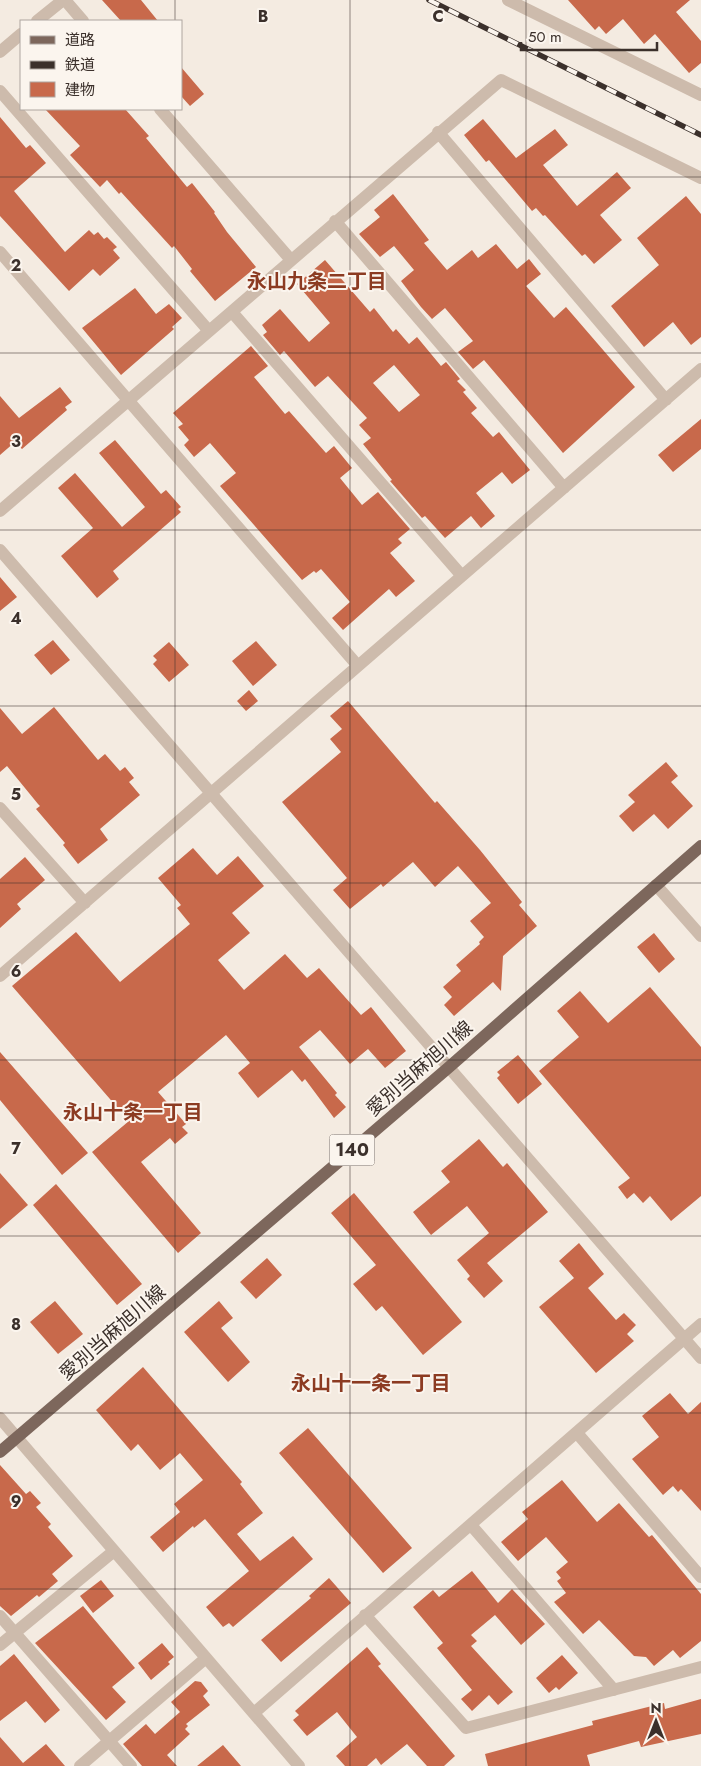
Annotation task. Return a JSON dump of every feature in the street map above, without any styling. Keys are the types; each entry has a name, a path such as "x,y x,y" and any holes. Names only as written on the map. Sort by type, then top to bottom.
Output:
{"main road":[{"name":"愛別当麻旭川線","path":"0,1452 448,1068 701,846"}],"street":[{"path":"38,20 64,0 82,20"},
{"path":"508,0 701,95"},
{"path":"1,49 20,35"},
{"path":"0,511 438,132 501,80 701,178"},
{"path":"0,91 209,331"},
{"path":"161,110 291,260"},
{"path":"438,132 666,400"},
{"path":"335,221 564,488"},
{"path":"0,252 358,666"},
{"path":"232,312 462,576"},
{"path":"0,976 701,369"},
{"path":"0,550 701,1358"},
{"path":"0,808 85,903"},
{"path":"656,885 701,936"},
{"path":"254,1713 701,1324"},
{"path":"0,1418 299,1766"},
{"path":"577,1433 701,1577"},
{"path":"471,1526 614,1690"},
{"path":"0,1645 114,1551"},
{"path":"366,1615 466,1728 701,1667"},
{"path":"0,1616 131,1766"},
{"path":"80,1766 206,1658"}],"building":[{"path":"102,0 141,0 157,20 120,20"},
{"path":"568,0 690,0 676,12 701,41 701,63 689,73 655,34 644,44 623,19 606,34 599,26 595,30"},
{"path":"182,68 204,94 190,106 182,97"},
{"path":"46,110 126,110 149,136 146,138 187,187 192,183 215,212 227,232 256,267 215,301 190,271 192,269 174,246 172,248 121,192 119,194 107,180 100,187 70,155 80,146"},
{"path":"0,117 26,148 30,145 46,163 14,191 65,252 89,230 94,235 98,232 104,239 107,237 117,247 113,250 120,258 100,276 93,269 69,291 0,216"},
{"path":"483,119 516,158 555,129 568,145 543,165 577,206 617,172 631,188 600,215 622,240 594,264 585,254 582,256 545,215 543,216 536,208 532,211 489,160 486,162 464,135"},
{"path":"393,194 429,240 424,243 447,270 472,250 478,258 496,244 517,269 529,259 541,274 526,286 554,318 566,307 635,387 563,453 484,360 473,369 458,352 473,341 445,308 432,319 421,307 401,281 414,270 394,246 380,257 359,234 380,217 374,210"},
{"path":"686,196 701,214 701,337 691,345 673,322 644,347 611,306 659,265 637,238"},
{"path":"325,260 370,312 374,308 393,332 396,329 409,344 417,337 441,366 446,362 460,379 457,381 466,390 463,392 477,408 471,413 493,437 499,432 530,470 512,484 502,472 476,493 495,516 481,528 471,516 445,538 425,516 422,518 390,481 392,480 363,444 371,438 359,425 367,418 328,376 315,387 284,351 280,355 263,335 267,332 262,325 280,309 309,342 330,323 297,284","holes":["394,365 420,395 399,412 373,383"]},
{"path":"135,288 156,314 169,304 182,318 172,327 174,329 121,375 82,328"},
{"path":"251,346 268,366 254,377 285,414 289,411 326,453 334,446 352,468 340,478 362,505 378,492 410,529 398,539 402,543 390,553 415,581 396,597 389,589 343,630 332,618 350,602 321,569 316,573 314,571 302,580 220,486 236,473 210,443 194,457 184,445 189,440 178,427 183,424 173,413"},
{"path":"60,387 72,402 65,407 67,410 22,449 15,442 0,455 0,396 19,418"},
{"path":"701,419 701,449 673,472 658,455"},
{"path":"115,440 161,494 166,490 181,507 178,509 181,512 113,571 119,579 97,598 61,556 93,528 58,488 75,473 122,527 145,507 99,453"},
{"path":"0,577 17,597 0,611"},
{"path":"53,640 70,660 51,675 34,655"},
{"path":"256,641 277,665 253,686 232,661"},
{"path":"169,642 189,665 169,682 153,664 157,660 153,656"},
{"path":"249,690 258,701 246,711 237,701"},
{"path":"348,701 435,803 437,801 480,850 522,902 519,905 537,926 503,956 501,991 493,982 454,1016 444,1005 452,997 443,987 461,971 456,965 480,944 479,942 484,937 470,921 491,903 458,866 435,887 413,862 383,887 381,884 350,909 333,890 347,878 282,802 341,752 330,739 342,729 330,716"},
{"path":"54,707 98,760 105,754 120,771 125,767 134,778 129,782 140,795 100,829 108,840 78,864 63,845 65,843 36,809 40,806 7,766 0,772 0,708 22,734"},
{"path":"666,762 678,776 671,782 693,806 668,829 654,814 633,832 619,816 635,802 628,795"},
{"path":"193,848 217,875 238,856 264,886 232,913 250,933 218,960 244,990 285,954 307,978 319,968 361,1015 371,1007 406,1051 385,1068 368,1049 350,1064 320,1030 299,1047 337,1093 335,1095 346,1107 334,1118 305,1079 302,1082 292,1070 258,1098 238,1073 250,1063 226,1035 158,1092 186,1124 182,1127 188,1133 175,1144 170,1138 141,1162 201,1233 178,1253 92,1152 129,1121 12,986 76,932 120,982 190,924 177,908 181,905 158,878"},
{"path":"25,857 45,880 17,904 21,909 0,928 0,879"},
{"path":"654,933 675,959 659,973 637,947"},
{"path":"650,987 701,1047 701,1196 671,1221 650,1196 643,1203 634,1193 627,1199 618,1187 630,1178 539,1071 579,1037 557,1011 580,991 608,1023"},
{"path":"0,1052 88,1153 62,1175 0,1100"},
{"path":"518,1055 542,1084 518,1104 497,1078 500,1075 497,1072"},
{"path":"479,1139 503,1167 507,1163 548,1212 487,1263 503,1281 484,1298 467,1279 470,1276 457,1260 489,1233 467,1206 431,1235 413,1212 450,1182 441,1171"},
{"path":"0,1173 28,1205 0,1229"},
{"path":"56,1184 142,1284 117,1305 33,1205"},
{"path":"354,1193 462,1322 423,1355 382,1306 376,1311 353,1284 376,1265 331,1213"},
{"path":"579,1243 604,1274 588,1288 616,1320 624,1313 636,1325 627,1334 634,1341 596,1373 539,1307 574,1278 559,1261"},
{"path":"267,1258 282,1275 256,1299 240,1282"},
{"path":"55,1301 83,1334 58,1354 30,1322"},
{"path":"219,1301 233,1318 221,1328 250,1362 228,1382 184,1332"},
{"path":"143,1367 242,1482 240,1484 263,1513 237,1534 260,1561 293,1536 313,1559 233,1627 229,1623 223,1627 206,1607 249,1571 205,1519 194,1528 193,1526 163,1552 150,1537 180,1512 174,1504 203,1480 180,1453 160,1470 138,1444 131,1451 96,1410"},
{"path":"670,1393 688,1414 701,1402 701,1511 681,1489 678,1492 673,1486 663,1495 632,1459 659,1437 642,1416"},
{"path":"308,1428 412,1548 383,1573 279,1453"},
{"path":"0,1465 26,1494 30,1491 41,1503 36,1507 51,1524 48,1527 73,1556 52,1574 58,1581 11,1616 0,1606"},
{"path":"562,1480 597,1522 619,1503 649,1537 652,1535 701,1594 701,1641 680,1658 673,1650 654,1666 646,1657 634,1656 599,1620 583,1634 554,1602 566,1593 557,1581 561,1578 556,1572 568,1562 546,1537 518,1561 501,1542 528,1519 522,1512"},
{"path":"472,1571 498,1603 512,1589 545,1624 521,1645 495,1615 471,1635 477,1641 471,1646 513,1692 498,1705 489,1695 472,1711 461,1699 472,1690 437,1648 443,1643 413,1607 433,1590 439,1597"},
{"path":"329,1578 351,1603 281,1662 261,1640 311,1598 309,1596"},
{"path":"101,1580 114,1596 93,1613 80,1596"},
{"path":"83,1606 135,1668 112,1687 126,1702 106,1720 35,1643"},
{"path":"162,1643 174,1657 168,1662 170,1664 151,1680 138,1663"},
{"path":"367,1647 381,1664 378,1666 455,1756 444,1766 427,1766 407,1744 381,1765 376,1758 367,1766 345,1766 336,1756 357,1737 337,1712 307,1736 293,1720 299,1715 295,1711"},
{"path":"14,1654 60,1710 45,1723 26,1701 0,1721 0,1666"},
{"path":"562,1655 578,1673 559,1690 556,1687 549,1693 536,1678"},
{"path":"195,1681 201,1682 208,1691 203,1696 210,1705 186,1724 188,1726 185,1729 190,1734 167,1755 177,1766 142,1766 123,1744 146,1724 155,1734 180,1712 171,1702"},
{"path":"701,1699 701,1734 641,1747 639,1741 587,1755 590,1766 488,1766 485,1754 593,1725 592,1721 664,1703 665,1709"},
{"path":"0,1737 23,1763 46,1744 65,1766 0,1766"},
{"path":"223,1745 241,1766 197,1766"}],"railway":[{"path":"429,0 701,135"}],"district":[{"name":"永山九条二丁目","path":"317,281"},
{"name":"永山十条一丁目","path":"133,1112"},
{"name":"永山十一条一丁目","path":"371,1383"}]}
